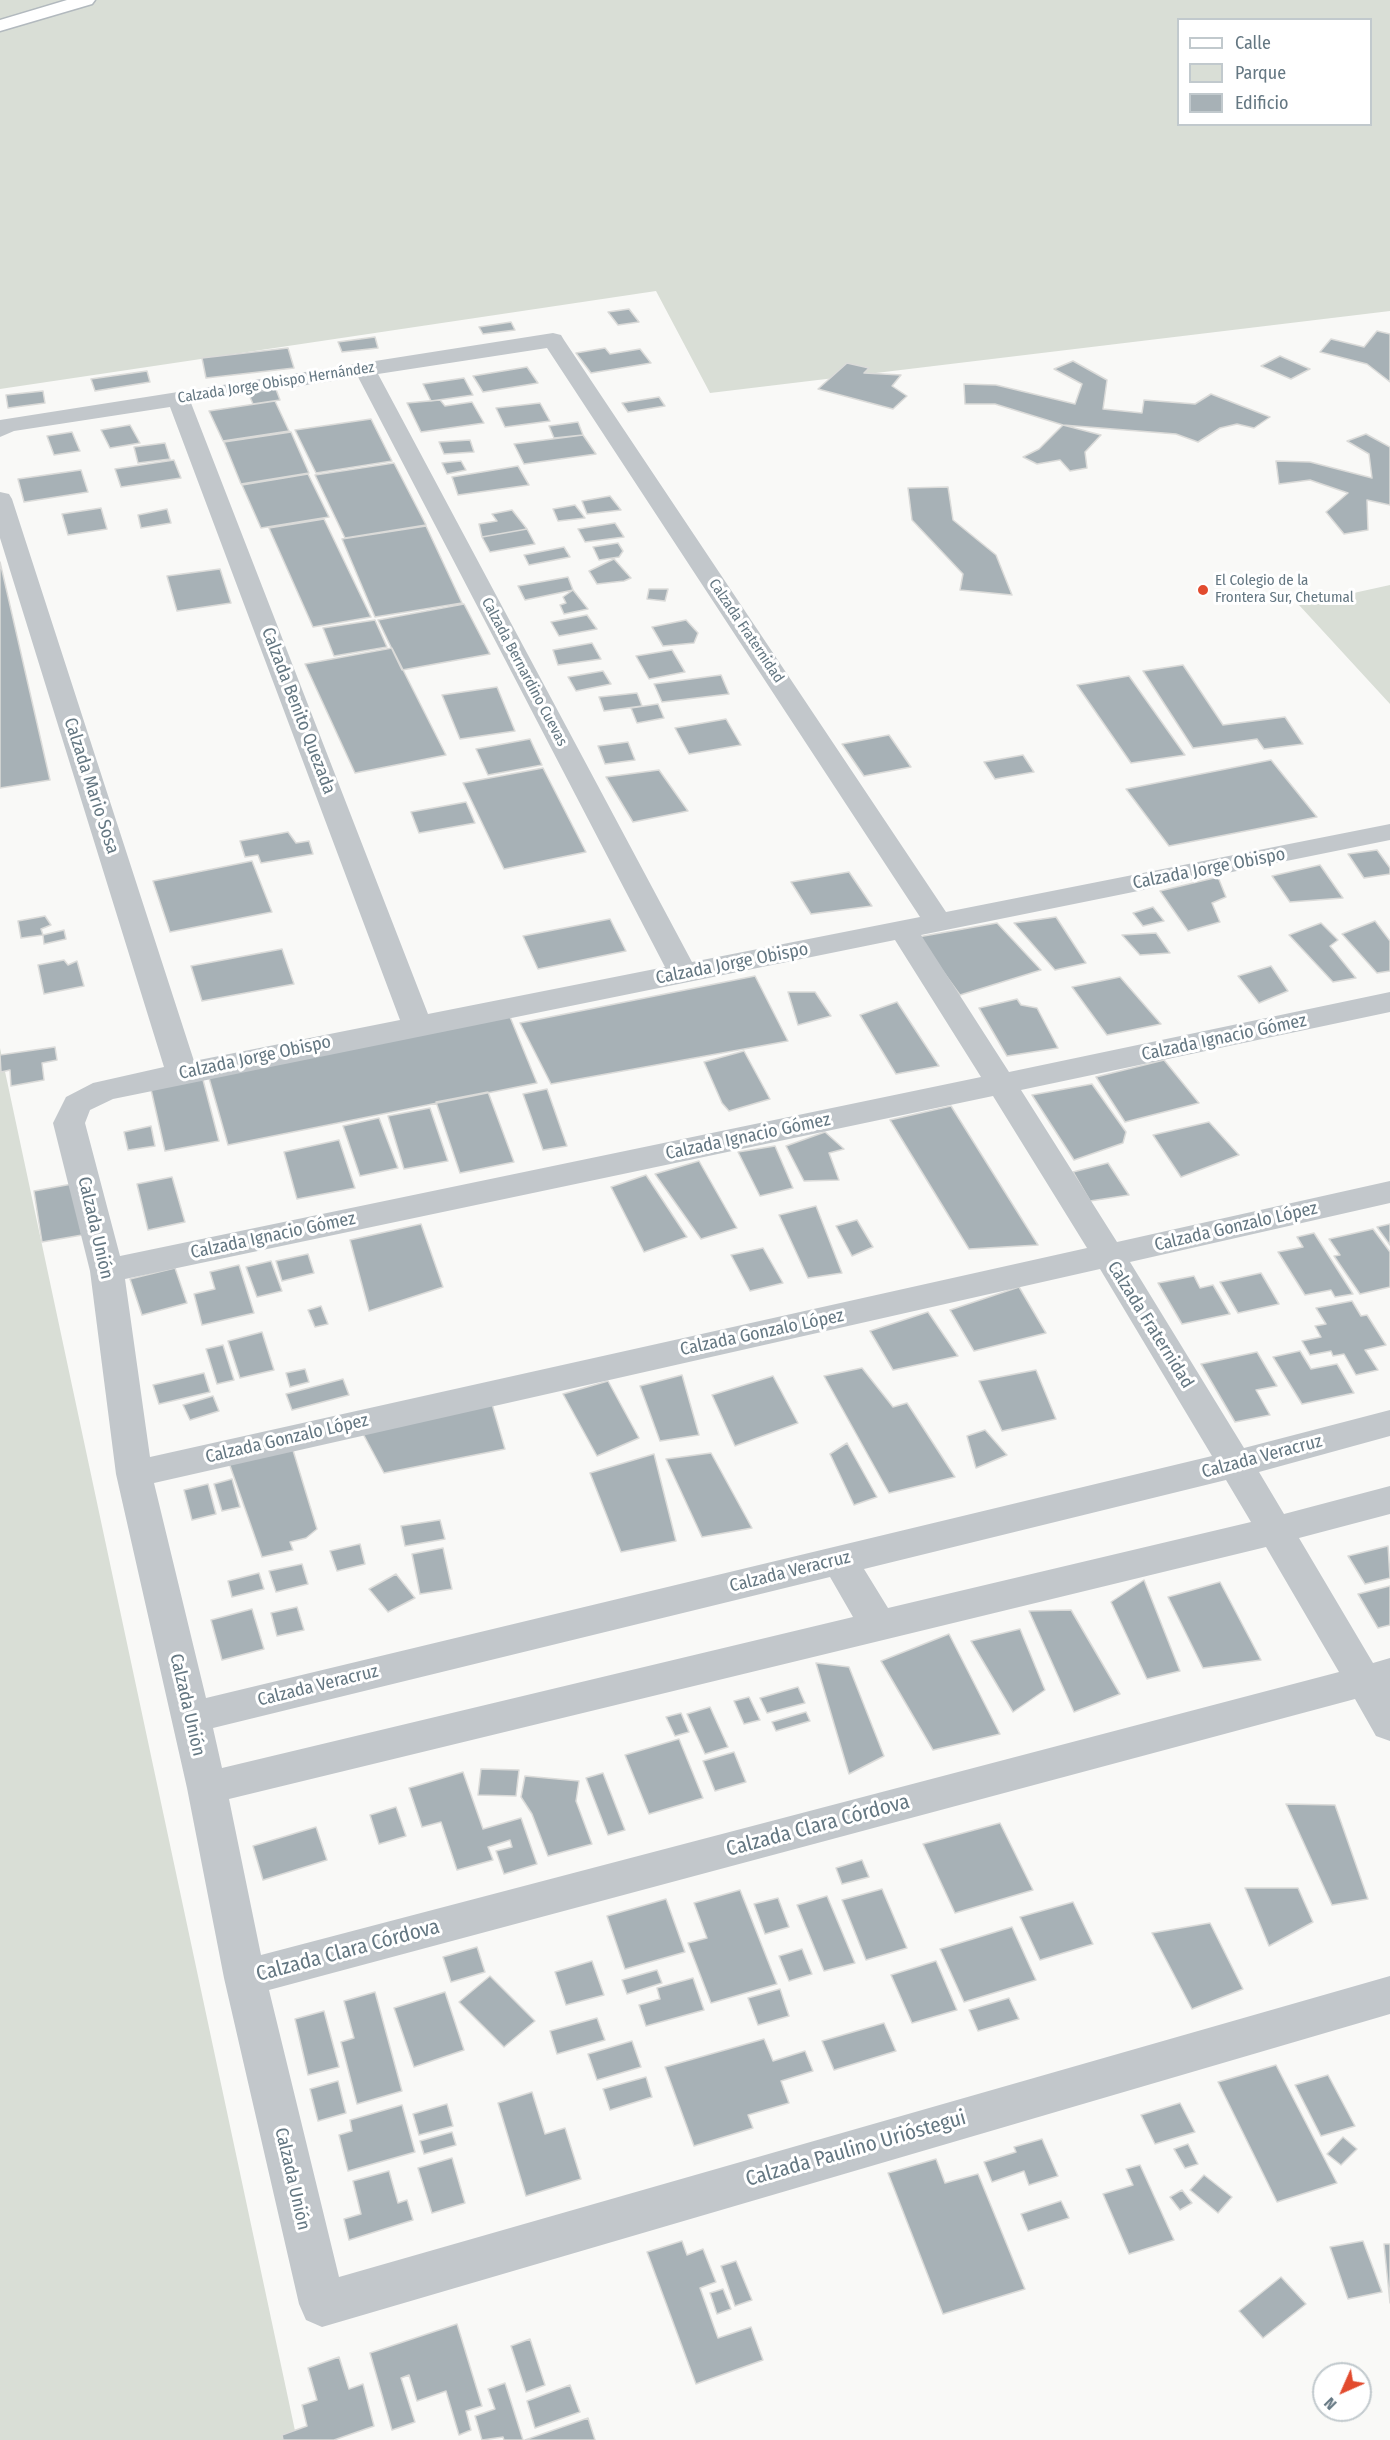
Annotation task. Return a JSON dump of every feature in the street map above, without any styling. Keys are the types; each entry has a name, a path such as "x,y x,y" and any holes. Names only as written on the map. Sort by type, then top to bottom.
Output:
{"main road":[{"path":"0,7 26,0"},
{"path":"0,26 86,0"}],"street":[{"name":"Calzada Jorge Obispo Hernández","path":"0,430 7,425 553,340"},
{"name":"Calzada Fraternidad","path":"553,340 939,923"},
{"name":"Calzada Bernardino Cuevas","path":"365,370 684,974"},
{"name":"Calzada Benito Quezada","path":"178,398 417,1024"},
{"name":"Calzada Mario Sosa","path":"0,499 182,1074"},
{"name":"Calzada Jorge Obispo","path":"77,1104 104,1090 417,1024 684,974 1390,832"},
{"name":"Calzada Fraternidad","path":"903,930 1003,1085 1276,1530 1377,1677 1390,1725"},
{"name":"Calzada Ignacio Gómez","path":"106,1271 1003,1085 1390,1002"},
{"name":"Calzada Unión","path":"77,1104 69,1123 106,1271 134,1474 207,1788 245,1978 322,2304"},
{"name":"Calzada Gonzalo López","path":"134,1474 1390,1192"},
{"name":"Calzada Veracruz","path":"189,1718 1237,1464 1390,1423"},
{"path":"207,1788 1276,1530 1390,1500"},
{"path":"839,1560 879,1626"},
{"name":"Calzada Clara Córdova","path":"245,1978 1377,1677"},
{"name":"Calzada Paulino Urióstegui","path":"322,2304 1390,1995"}],"green space":[{"path":"0,0 1390,0 1390,311 710,393 656,291 0,389"},
{"path":"1390,585 1390,704 1299,605"},
{"path":"0,1048 297,2440 0,2440"}],"building":[{"path":"629,309 639,322 618,325 608,312"},
{"path":"511,322 515,330 483,334 479,327"},
{"path":"1377,331 1390,334 1390,382 1367,364 1320,352 1331,339 1364,347"},
{"path":"375,337 378,348 342,352 338,342"},
{"path":"288,348 294,368 206,378 202,358"},
{"path":"605,348 610,354 640,349 651,363 591,373 576,353"},
{"path":"1280,356 1310,369 1291,379 1261,366"},
{"path":"1073,361 1107,380 1103,409 1142,413 1144,400 1195,404 1211,394 1270,417 1254,428 1237,424 1220,428 1198,442 1176,434 1063,425 995,404 965,404 964,384 996,385 1075,404 1082,384 1054,369"},
{"path":"847,363 869,368 864,373 901,375 892,386 907,396 893,409 818,389"},
{"path":"527,367 538,383 483,392 473,376"},
{"path":"147,371 150,382 95,391 91,379"},
{"path":"464,378 473,395 431,401 423,384"},
{"path":"274,384 280,400 253,404 246,388"},
{"path":"43,391 45,403 8,408 6,395"},
{"path":"659,397 665,406 628,412 622,403"},
{"path":"440,400 445,406 472,402 484,423 421,432 407,403"},
{"path":"275,401 289,431 223,441 209,411"},
{"path":"540,403 550,421 505,427 496,408"},
{"path":"371,419 392,461 316,473 295,430"},
{"path":"578,422 583,435 554,438 549,426"},
{"path":"130,425 140,443 110,448 101,430"},
{"path":"1063,425 1101,435 1085,452 1087,468 1070,471 1060,460 1037,464 1023,457 1039,449"},
{"path":"72,432 80,451 54,455 47,436"},
{"path":"291,432 309,473 241,484 224,442"},
{"path":"1366,434 1390,447 1390,505 1367,500 1368,530 1344,534 1326,512 1348,493 1310,480 1279,484 1276,461 1310,462 1372,478 1369,454 1347,441"},
{"path":"583,435 596,454 524,464 514,444"},
{"path":"470,440 474,452 444,454 439,442"},
{"path":"165,443 170,459 138,463 134,447"},
{"path":"174,460 181,478 121,487 115,469"},
{"path":"461,461 466,470 447,474 442,463"},
{"path":"394,463 426,525 345,538 315,475"},
{"path":"518,466 529,485 458,495 452,477"},
{"path":"81,470 88,492 24,502 18,479"},
{"path":"308,474 329,517 261,528 242,485"},
{"path":"948,487 953,520 996,555 1012,595 960,590 963,574 912,520 908,488"},
{"path":"610,496 621,510 587,514 582,501"},
{"path":"575,505 585,518 558,521 553,509"},
{"path":"101,508 107,529 68,535 62,514"},
{"path":"167,509 171,523 141,528 138,515"},
{"path":"512,510 527,529 482,537 479,524 497,521 492,514"},
{"path":"324,519 371,617 313,627 269,528"},
{"path":"615,523 624,537 585,542 578,529"},
{"path":"426,526 462,603 375,617 342,539"},
{"path":"527,529 535,544 490,552 482,537"},
{"path":"618,543 623,551 619,557 599,560 593,547"},
{"path":"564,547 570,557 529,565 524,555"},
{"path":"614,559 631,578 597,584 589,571"},
{"path":"0,562 50,780 0,788"},
{"path":"220,569 231,603 177,611 167,576"},
{"path":"568,577 573,590 525,600 518,586"},
{"path":"649,589 668,589 665,601 647,599"},
{"path":"573,590 588,609 564,614 560,605 566,603 563,597"},
{"path":"464,604 490,654 402,670 378,620"},
{"path":"587,615 597,629 559,636 551,622"},
{"path":"375,620 387,647 334,656 323,628"},
{"path":"686,620 698,633 694,643 663,646 652,627"},
{"path":"592,643 601,659 558,665 553,650"},
{"path":"392,648 446,755 355,773 305,664"},
{"path":"672,650 685,672 649,679 636,656"},
{"path":"1183,665 1223,725 1285,717 1303,744 1264,749 1257,739 1193,748 1143,671"},
{"path":"603,671 611,684 576,691 568,677"},
{"path":"721,675 729,694 662,702 654,684"},
{"path":"1129,676 1185,755 1131,763 1077,685"},
{"path":"497,687 515,731 460,739 442,695"},
{"path":"637,693 642,706 604,711 599,697"},
{"path":"658,704 664,718 637,723 631,708"},
{"path":"726,719 741,745 689,754 675,728"},
{"path":"889,735 911,767 864,776 842,744"},
{"path":"530,739 542,765 488,775 476,749"},
{"path":"628,742 635,760 605,764 598,746"},
{"path":"1023,755 1034,772 995,779 984,762"},
{"path":"1271,760 1317,817 1169,846 1126,789"},
{"path":"543,768 586,852 504,869 463,783"},
{"path":"659,770 688,811 633,822 606,777"},
{"path":"466,802 475,823 419,833 411,812"},
{"path":"288,832 296,843 309,841 313,854 261,863 258,855 245,857 240,841"},
{"path":"1377,850 1390,868 1390,874 1364,878 1348,854"},
{"path":"252,861 272,912 170,932 153,881"},
{"path":"1320,865 1343,898 1290,902 1272,876"},
{"path":"849,872 872,906 811,914 791,882"},
{"path":"1218,877 1226,897 1212,903 1220,922 1188,931 1160,891"},
{"path":"1153,907 1164,921 1143,926 1133,913"},
{"path":"45,916 51,925 41,929 43,935 21,938 18,921"},
{"path":"1056,917 1086,963 1055,970 1014,923"},
{"path":"610,919 626,951 538,969 523,936"},
{"path":"1375,921 1390,941 1390,971 1377,973 1342,934"},
{"path":"997,923 1041,970 960,995 918,937"},
{"path":"1321,923 1338,940 1330,946 1356,978 1333,982 1289,935"},
{"path":"64,930 66,939 44,944 43,935"},
{"path":"1156,933 1170,953 1140,955 1122,935"},
{"path":"282,949 294,984 202,1001 191,966"},
{"path":"64,960 68,965 77,961 84,986 44,994 38,965"},
{"path":"1271,966 1288,991 1259,1003 1238,976"},
{"path":"755,976 788,1041 551,1084 520,1023"},
{"path":"1120,977 1161,1024 1107,1035 1072,987"},
{"path":"788,992 815,992 831,1016 798,1025"},
{"path":"1017,999 1021,1005 1037,1008 1058,1048 1007,1056 979,1008"},
{"path":"897,1002 939,1066 896,1074 860,1015"},
{"path":"508,1012 537,1083 228,1145 207,1071"},
{"path":"55,1047 57,1060 42,1063 44,1080 11,1086 10,1070 1,1072 0,1055"},
{"path":"744,1051 770,1099 729,1111 722,1103 704,1062"},
{"path":"1164,1060 1199,1103 1125,1122 1096,1077"},
{"path":"202,1076 219,1141 165,1151 150,1085"},
{"path":"1092,1084 1126,1132 1123,1143 1074,1160 1032,1095"},
{"path":"547,1089 567,1146 543,1150 523,1094"},
{"path":"488,1092 514,1162 460,1173 436,1102"},
{"path":"951,1106 1038,1245 969,1249 890,1120"},
{"path":"430,1108 448,1161 404,1169 388,1116"},
{"path":"379,1118 398,1168 360,1176 343,1126"},
{"path":"1209,1122 1239,1155 1181,1177 1153,1135"},
{"path":"151,1126 155,1146 128,1150 124,1132"},
{"path":"825,1132 844,1149 829,1153 839,1180 804,1181 786,1146"},
{"path":"339,1140 355,1188 297,1199 284,1152"},
{"path":"775,1146 793,1188 760,1196 738,1152"},
{"path":"699,1161 737,1228 701,1239 655,1174"},
{"path":"1108,1163 1129,1195 1090,1201 1073,1172"},
{"path":"646,1175 687,1237 644,1252 611,1187"},
{"path":"172,1177 185,1222 148,1230 137,1184"},
{"path":"72,1184 82,1235 42,1242 34,1191"},
{"path":"816,1206 842,1273 808,1278 779,1215"},
{"path":"857,1220 873,1247 852,1256 836,1226"},
{"path":"421,1224 443,1287 369,1311 350,1240"},
{"path":"1390,1224 1390,1245 1377,1227"},
{"path":"1373,1229 1390,1252 1390,1287 1360,1294 1334,1256 1340,1255 1329,1239"},
{"path":"1314,1233 1353,1294 1335,1297 1331,1290 1305,1295 1278,1252 1303,1247 1297,1237"},
{"path":"763,1248 783,1283 750,1291 731,1255"},
{"path":"308,1254 314,1273 282,1281 276,1261"},
{"path":"271,1261 282,1291 257,1297 246,1267"},
{"path":"239,1265 254,1313 202,1325 194,1294 215,1289 210,1272"},
{"path":"175,1268 187,1303 142,1315 130,1279"},
{"path":"1261,1273 1279,1304 1238,1313 1220,1282"},
{"path":"1194,1276 1200,1288 1213,1285 1230,1314 1182,1324 1158,1283"},
{"path":"1019,1287 1046,1333 974,1351 950,1310"},
{"path":"1352,1301 1361,1316 1367,1315 1386,1345 1365,1350 1378,1370 1356,1375 1344,1354 1333,1356 1331,1351 1310,1355 1302,1341 1321,1337 1315,1326 1326,1324 1316,1308"},
{"path":"321,1306 328,1324 315,1327 308,1310"},
{"path":"928,1312 958,1356 893,1370 870,1331"},
{"path":"262,1332 274,1370 240,1378 228,1341"},
{"path":"223,1345 234,1380 217,1384 206,1349"},
{"path":"1300,1351 1311,1369 1337,1364 1354,1393 1302,1404 1273,1357"},
{"path":"1257,1352 1277,1386 1256,1390 1270,1415 1235,1422 1201,1364"},
{"path":"862,1368 893,1407 907,1403 955,1477 889,1493 824,1376"},
{"path":"305,1369 309,1382 290,1387 286,1373"},
{"path":"1036,1370 1056,1419 1002,1431 979,1381"},
{"path":"204,1373 210,1392 159,1404 153,1385"},
{"path":"682,1375 699,1435 660,1441 640,1386"},
{"path":"773,1376 798,1423 735,1446 712,1395"},
{"path":"343,1379 349,1395 292,1410 286,1394"},
{"path":"608,1381 639,1438 597,1456 563,1394"},
{"path":"213,1396 219,1411 190,1420 183,1405"},
{"path":"490,1397 505,1449 384,1473 361,1430"},
{"path":"985,1430 1007,1455 976,1468 967,1436"},
{"path":"847,1443 877,1497 854,1505 830,1454"},
{"path":"292,1447 317,1529 306,1538 290,1542 293,1550 262,1557 228,1460"},
{"path":"711,1453 752,1528 702,1537 666,1459"},
{"path":"654,1454 676,1541 621,1552 590,1473"},
{"path":"232,1479 240,1507 222,1511 214,1484"},
{"path":"208,1484 216,1514 192,1520 184,1490"},
{"path":"440,1520 445,1539 405,1546 401,1526"},
{"path":"360,1544 365,1564 337,1571 330,1551"},
{"path":"1388,1546 1390,1578 1365,1584 1348,1556"},
{"path":"443,1548 452,1589 420,1594 412,1554"},
{"path":"302,1564 308,1584 276,1592 269,1571"},
{"path":"259,1573 264,1589 232,1597 228,1581"},
{"path":"396,1574 415,1598 388,1612 369,1589"},
{"path":"1144,1580 1180,1671 1147,1679 1111,1602"},
{"path":"1220,1582 1261,1660 1203,1668 1168,1597"},
{"path":"1390,1586 1390,1625 1378,1628 1358,1594"},
{"path":"297,1607 304,1630 277,1636 271,1613"},
{"path":"252,1609 264,1649 222,1660 211,1620"},
{"path":"1071,1610 1120,1694 1074,1712 1029,1611"},
{"path":"1020,1629 1045,1690 1013,1712 971,1641"},
{"path":"949,1634 1000,1734 933,1750 881,1661"},
{"path":"816,1663 849,1667 884,1756 849,1774"},
{"path":"798,1687 805,1703 767,1713 760,1698"},
{"path":"749,1697 760,1720 744,1724 734,1701"},
{"path":"710,1707 728,1747 705,1754 687,1714"},
{"path":"806,1712 810,1721 776,1731 772,1722"},
{"path":"681,1713 689,1732 675,1736 666,1717"},
{"path":"679,1739 703,1798 649,1814 625,1755"},
{"path":"734,1752 746,1782 715,1791 703,1761"},
{"path":"481,1769 519,1770 516,1796 478,1795"},
{"path":"463,1772 483,1829 521,1818 537,1864 504,1874 496,1851 512,1847 510,1840 488,1847 493,1860 457,1870 441,1822 422,1827 409,1788"},
{"path":"603,1773 625,1830 608,1835 586,1778"},
{"path":"525,1776 579,1781 576,1801 592,1844 548,1856 532,1814 521,1797"},
{"path":"1286,1804 1335,1805 1368,1899 1332,1905"},
{"path":"396,1807 406,1836 379,1844 370,1815"},
{"path":"1000,1823 1033,1890 955,1913 923,1844"},
{"path":"316,1827 327,1860 263,1880 253,1846"},
{"path":"862,1860 869,1877 842,1884 836,1868"},
{"path":"1245,1888 1298,1888 1313,1922 1269,1946"},
{"path":"882,1889 907,1948 866,1960 842,1900"},
{"path":"740,1890 777,1984 711,2003 688,1943 707,1938 694,1903"},
{"path":"827,1896 855,1963 824,1971 797,1905"},
{"path":"778,1898 789,1927 765,1934 754,1904"},
{"path":"666,1899 685,1952 625,1969 607,1916"},
{"path":"1073,1902 1093,1944 1040,1960 1020,1917"},
{"path":"1210,1923 1243,1989 1192,2009 1152,1933"},
{"path":"1012,1927 1036,1980 964,2002 940,1949"},
{"path":"477,1947 485,1972 451,1982 443,1957"},
{"path":"802,1949 812,1974 789,1981 779,1956"},
{"path":"592,1961 604,1995 566,2005 555,1972"},
{"path":"936,1961 957,2010 912,2023 891,1975"},
{"path":"657,1970 662,1983 627,1994 622,1980"},
{"path":"490,1976 535,2021 504,2047 459,2002"},
{"path":"693,1978 704,2010 646,2026 639,2005 660,1999 657,1988"},
{"path":"780,1989 789,2016 758,2025 748,1998"},
{"path":"375,1992 402,2091 357,2104 341,2042 354,2038 344,2001"},
{"path":"445,1992 464,2050 414,2067 394,2008"},
{"path":"1009,1998 1019,2019 978,2031 969,2010"},
{"path":"324,2011 339,2067 308,2075 295,2019"},
{"path":"597,2018 605,2040 557,2054 550,2031"},
{"path":"884,2023 896,2051 834,2070 822,2041"},
{"path":"764,2039 773,2061 805,2051 813,2071 781,2081 789,2103 748,2115 753,2128 694,2146 665,2067"},
{"path":"632,2041 641,2067 597,2080 588,2054"},
{"path":"1276,2065 1337,2183 1277,2202 1218,2082"},
{"path":"1328,2075 1355,2126 1321,2136 1295,2085"},
{"path":"646,2077 652,2097 610,2110 603,2089"},
{"path":"338,2081 346,2113 318,2121 310,2089"},
{"path":"532,2092 545,2134 565,2128 581,2179 526,2196 498,2103"},
{"path":"1180,2103 1195,2132 1155,2144 1141,2115"},
{"path":"447,2104 453,2126 419,2135 413,2114"},
{"path":"402,2105 415,2152 348,2171 339,2135 352,2131 350,2120"},
{"path":"452,2132 456,2145 424,2154 420,2141"},
{"path":"1343,2137 1357,2149 1341,2165 1327,2154"},
{"path":"1042,2139 1058,2176 1029,2185 1024,2171 992,2182 984,2162 1016,2152 1014,2147"},
{"path":"1188,2144 1198,2164 1185,2168 1174,2149"},
{"path":"452,2158 465,2203 432,2213 418,2168"},
{"path":"936,2159 945,2183 978,2174 1025,2289 943,2314 888,2173"},
{"path":"1140,2165 1174,2240 1129,2254 1103,2194 1133,2185 1126,2169"},
{"path":"389,2171 398,2203 407,2200 413,2220 349,2240 344,2219 361,2214 353,2181"},
{"path":"1204,2175 1232,2197 1218,2213 1190,2190"},
{"path":"1182,2190 1192,2203 1180,2210 1170,2197"},
{"path":"1061,2201 1069,2218 1028,2231 1021,2214"},
{"path":"682,2241 687,2255 703,2249 716,2282 700,2288 718,2338 751,2327 763,2360 696,2384 647,2252"},
{"path":"1363,2241 1382,2292 1348,2299 1330,2247"},
{"path":"1384,2244 1390,2244 1390,2303"},
{"path":"736,2261 752,2300 735,2306 721,2266"},
{"path":"1281,2277 1306,2304 1263,2338 1239,2311"},
{"path":"723,2289 731,2309 717,2314 710,2293"},
{"path":"457,2324 482,2406 466,2411 471,2430 459,2435 446,2391 417,2401 409,2375 401,2378 415,2422 392,2430 370,2353"},
{"path":"530,2339 545,2385 526,2392 511,2346"},
{"path":"339,2357 349,2389 363,2384 374,2426 334,2440 283,2440 282,2435 307,2426 302,2405 317,2400 308,2368"},
{"path":"505,2383 523,2440 504,2440 503,2437 482,2440 475,2416 495,2409 488,2389"},
{"path":"570,2385 580,2412 535,2428 527,2401"},
{"path":"588,2418 595,2440 525,2440"}],"place":[{"name":"El Colegio de la Frontera Sur, Chetumal","path":"1203,590"}]}
